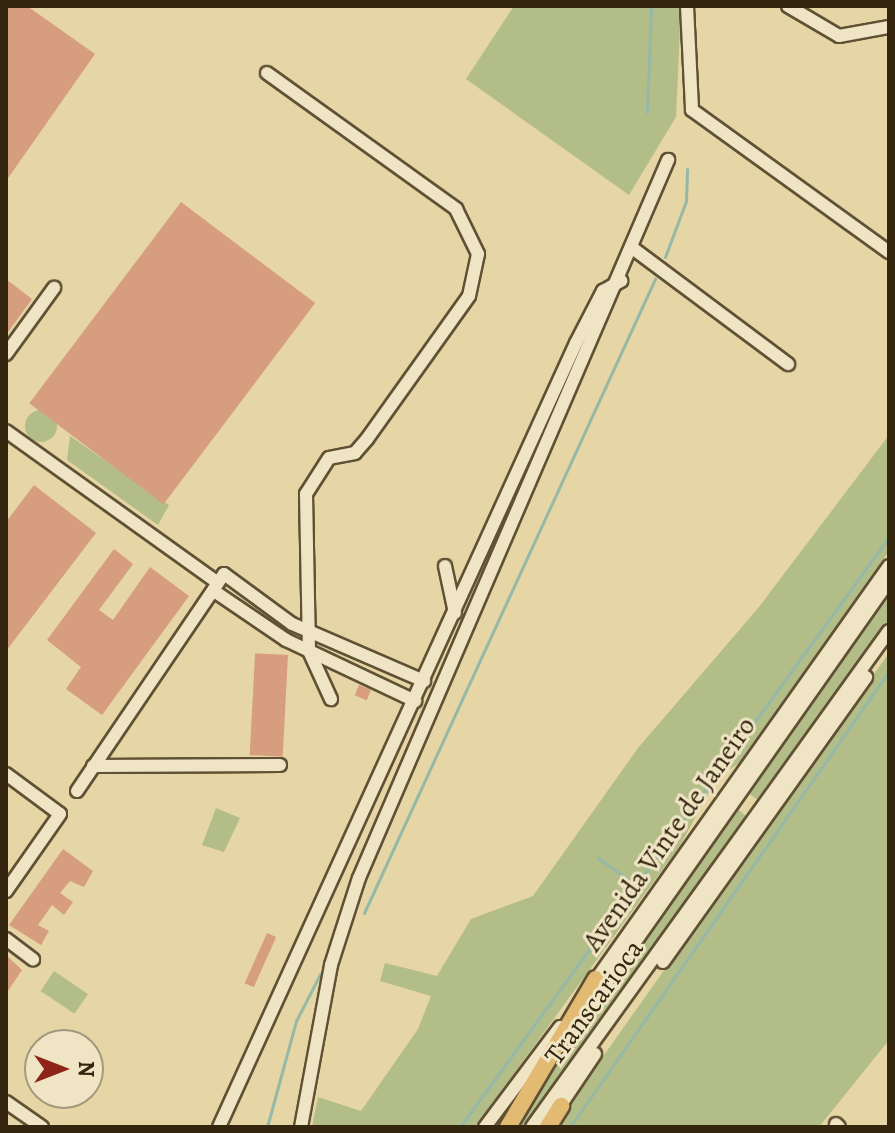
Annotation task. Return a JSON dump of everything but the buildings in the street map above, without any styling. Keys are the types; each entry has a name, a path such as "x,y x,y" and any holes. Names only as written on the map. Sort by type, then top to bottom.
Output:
{"main road":[{"path":"510,1122 596,979"},
{"path":"546,1127 561,1106"}],"street":[{"path":"687,6 685,92 692,110 889,252"},
{"path":"788,6 839,36 889,27"},
{"path":"267,73 456,209 478,254 469,296 377,426 355,453 329,458 306,494 313,634 309,651 331,699"},
{"path":"301,1127 331,965 359,878 635,250 668,160"},
{"path":"635,250 788,364"},
{"path":"219,1127 595,304 609,284 621,281"},
{"path":"6,354 54,288"},
{"path":"6,431 309,651 415,701"},
{"path":"445,566 456,614"},
{"name":"Avenida Vinte de Janeiro","path":"485,1127 596,979 889,566"},
{"name":"Transcarioca","path":"510,1122 742,799 889,581"},
{"path":"218,582 313,634 424,681"},
{"path":"77,791 218,582"},
{"name":"Transcarioca","path":"532,1127 756,809 889,631"},
{"path":"561,1106 888,648"},
{"path":"348,670 355,653"},
{"path":"388,689 396,671"},
{"path":"93,766 280,765"},
{"path":"6,774 60,814 6,891"},
{"path":"676,866 742,799 756,809 713,893"},
{"path":"6,939 33,959"},
{"path":"6,1102 42,1127"}],"green space":[{"path":"514,6 681,6 676,117 629,195 466,79"},
{"path":"41,410 52,415 57,426 52,437 41,442 30,437 25,426 30,415"},
{"path":"889,435 889,551 740,762 716,780 679,847 475,1127 312,1127 318,1097 361,1111 418,1029 431,996 380,981 385,963 437,976 471,919 533,896 638,748 759,607"},
{"path":"70,436 169,505 158,525 67,460"},
{"path":"889,586 889,626 759,801 748,793"},
{"path":"889,653 889,1040 819,1127 553,1127"},
{"path":"216,808 240,818 224,852 202,845"},
{"path":"738,809 747,817 669,932 528,1127 511,1127"},
{"path":"54,971 88,994 75,1014 41,991"}],"waterway":[{"path":"647,112 651,6"},
{"path":"665,257 686,201 687,169"},
{"path":"364,913 655,279"},
{"path":"460,1127 889,537"},
{"path":"570,1127 889,671"},
{"path":"598,858 634,884"},
{"path":"267,1127 296,1021 320,974"}]}
